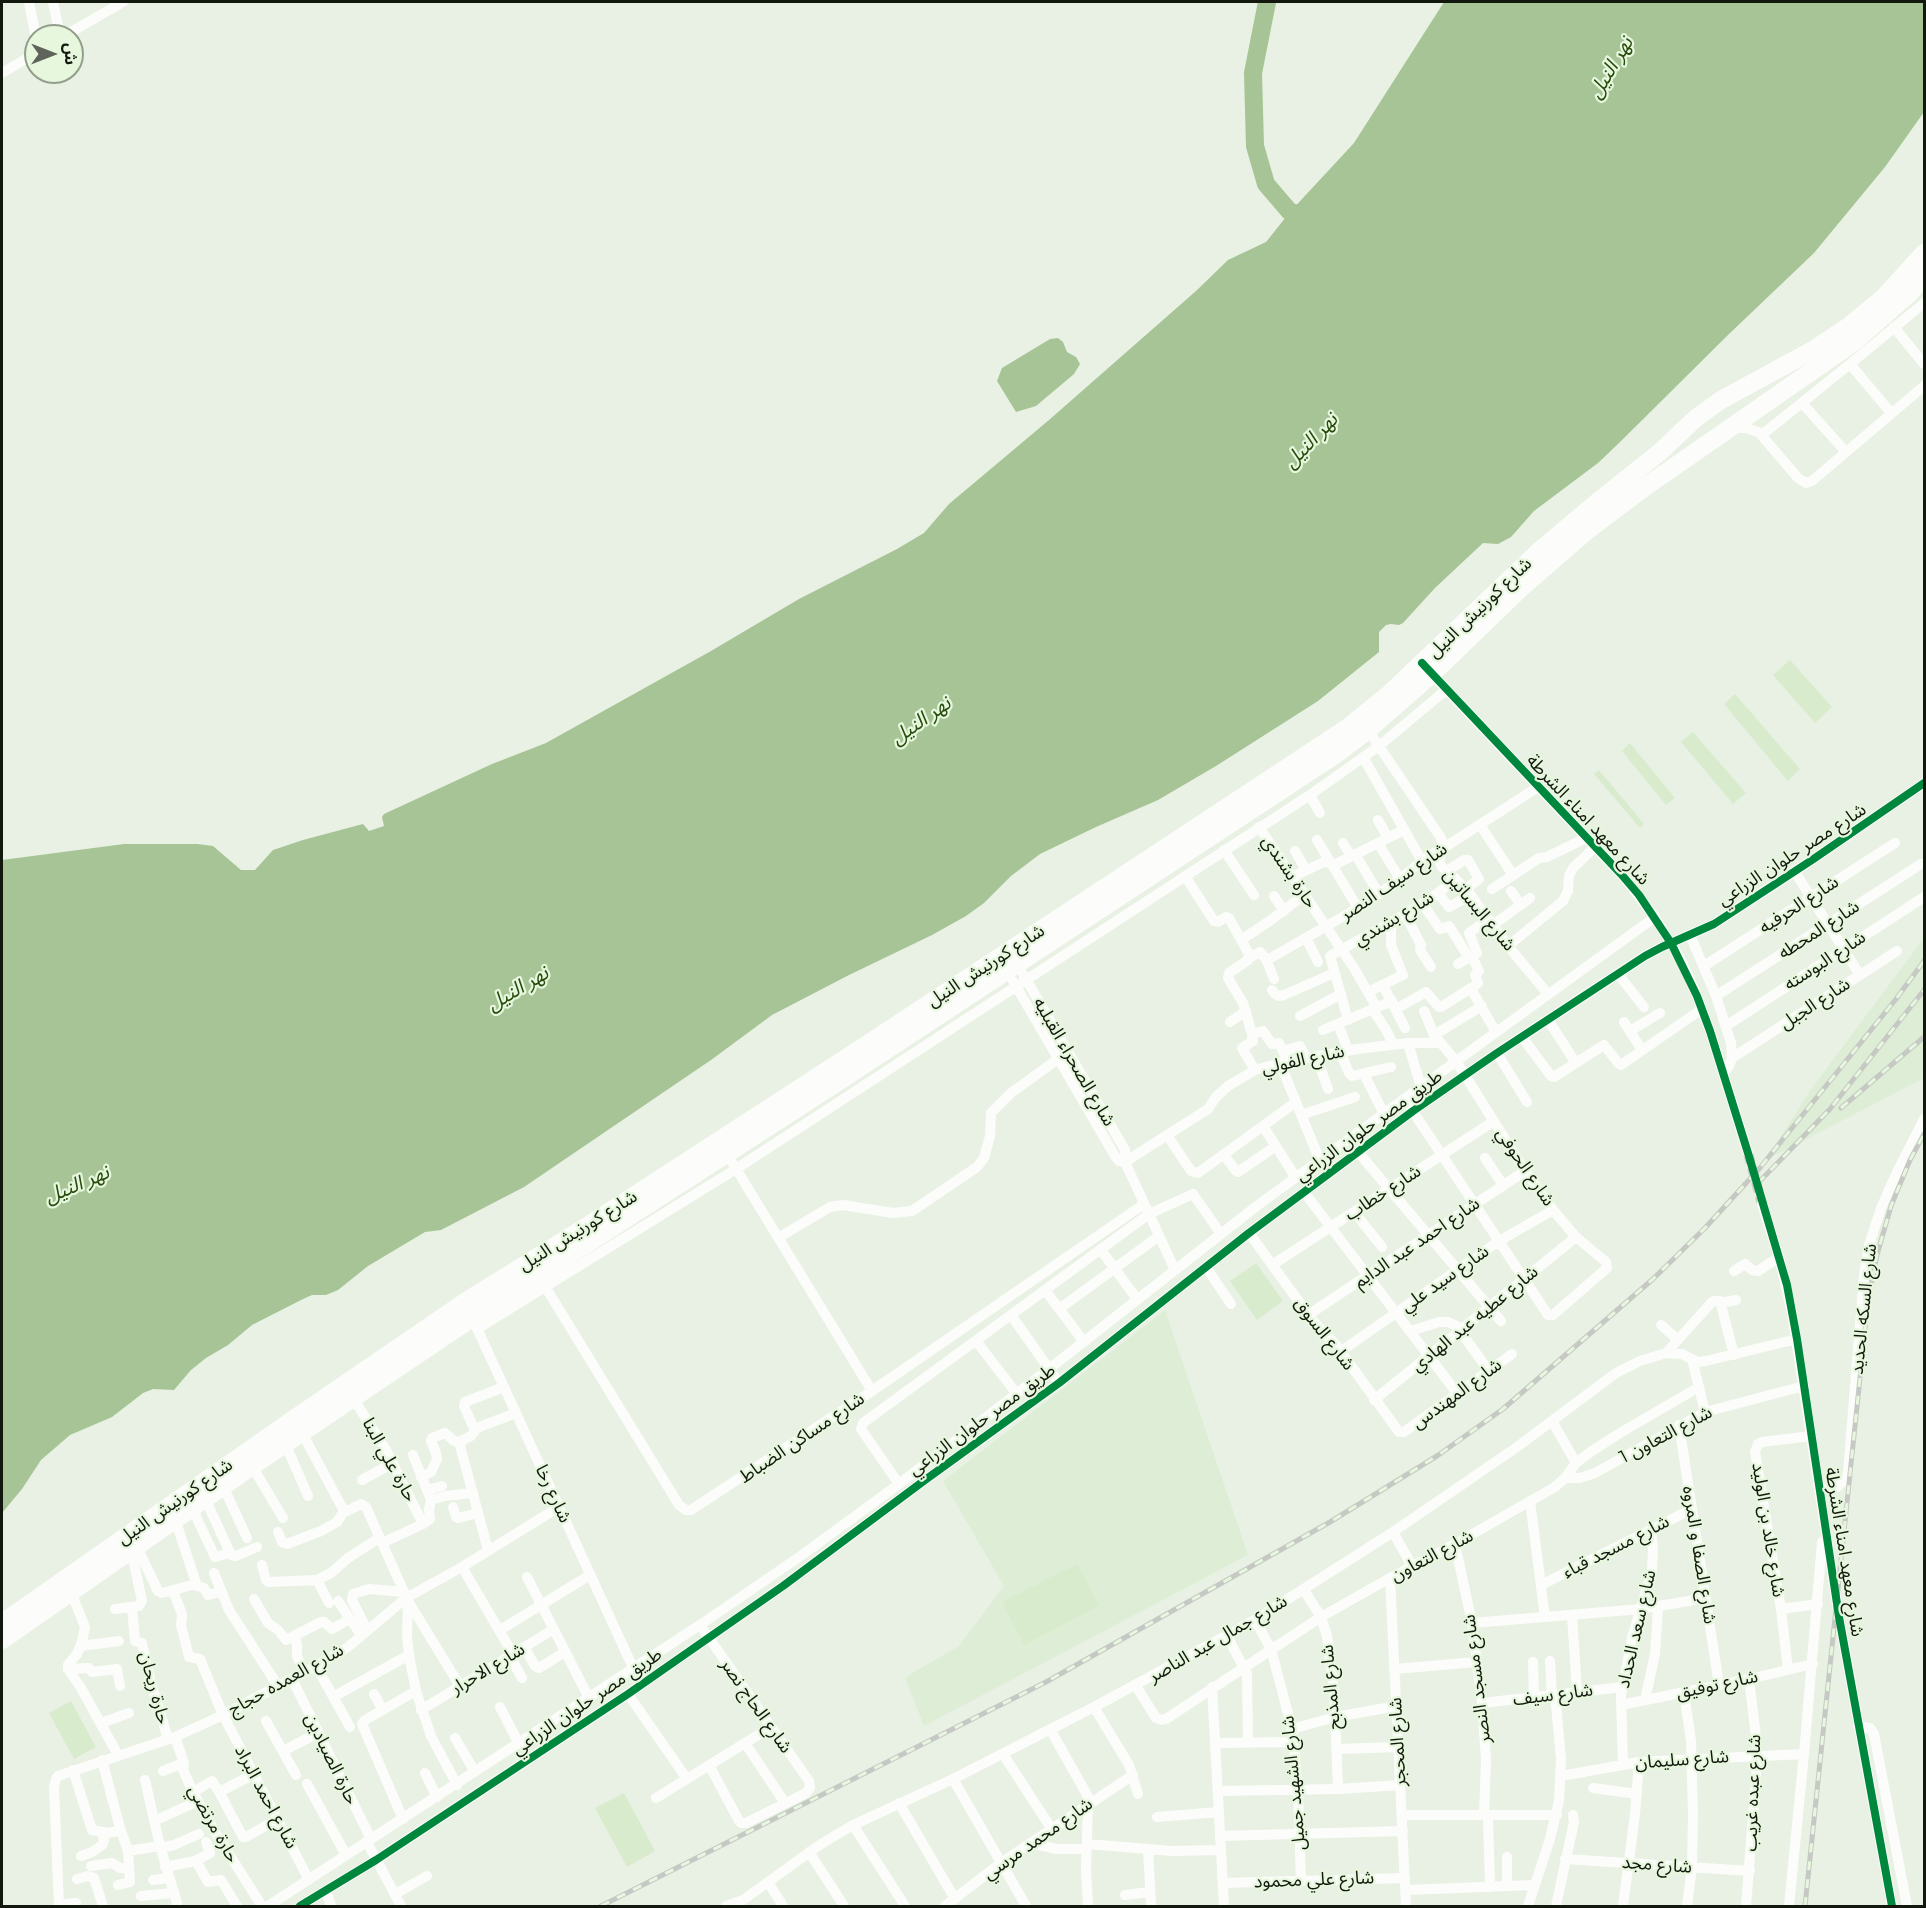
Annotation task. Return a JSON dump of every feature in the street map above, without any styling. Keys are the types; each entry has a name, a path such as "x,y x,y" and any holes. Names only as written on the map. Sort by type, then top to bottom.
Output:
{"highway":[{"name":"شارع كورنيش النيل","path":"2,1623 298,1425 471,1316 542,1282 593,1232 732,1162 1012,967 1335,755 1368,730 1538,552 1601,498 1660,452 1696,418 1730,395 1813,350 1849,326 1883,298 1924,254"},
{"name":"شارع كورنيش النيل","path":"2,1641 285,1443 298,1425 353,1398 873,1041 1324,744 1427,669 1616,508 1854,342 1923,281"},
{"path":"1696,418 1712,423 1716,433 1730,428 1739,417 1731,410 1728,400 1730,395"}],"street":[{"path":"28,2 33,24"},
{"path":"53,2 59,24"},
{"path":"80,24 108,6 123,2"},
{"path":"2,73 24,59"},
{"path":"1763,434 1924,303"},
{"path":"1894,327 1924,364"},
{"path":"1850,364 1891,413"},
{"path":"1763,434 1763,440 1798,478 1806,483 1812,482 1924,386"},
{"path":"1802,403 1845,452"},
{"path":"1730,428 1746,428 1763,434"},
{"name":"شارع معهد امناء الشرطة","path":"1427,669 1633,888 1655,917 1690,978 1748,1153"},
{"path":"542,1282 1016,987 1258,827 1311,795 1379,746 1446,690"},
{"name":"شارع البساتين","path":"1368,730 1441,838 1440,863 1468,892 1508,946 1548,994"},
{"path":"1363,758 1422,861"},
{"name":"شارع مصر حلوان الزراعي","path":"1671,943 1714,924 1795,872 1924,783"},
{"name":"شارع سيف النصر","path":"1266,959 1358,908 1422,861 1538,787"},
{"path":"1311,795 1320,813"},
{"path":"1378,820 1383,841 1400,879"},
{"path":"1480,825 1513,875"},
{"name":"حارة بشندي","path":"1258,827 1342,950 1368,992 1393,1044"},
{"path":"1292,877 1324,862 1332,864 1404,831"},
{"path":"1492,889 1539,858 1547,857 1586,838"},
{"path":"1317,840 1358,908"},
{"path":"1343,843 1379,894"},
{"name":"شارع الحرفيه","path":"1704,966 1895,843"},
{"path":"1508,946 1563,901 1568,891 1569,876 1573,867 1595,847"},
{"path":"1224,850 1254,896"},
{"path":"1295,851 1306,870"},
{"path":"1438,893 1449,907 1468,892 1479,879 1468,860 1464,860 1452,875"},
{"name":"شارع المحطه","path":"1716,996 1922,864"},
{"path":"1795,872 1860,975"},
{"name":"شارع بشندي","path":"1334,973 1329,958 1331,956 1391,923 1438,893 1452,875"},
{"path":"1185,876 1214,921 1228,918 1249,954 1249,958"},
{"path":"1511,891 1521,905"},
{"path":"1241,940 1304,895"},
{"path":"1274,896 1284,911"},
{"name":"شارع البوسته","path":"1726,1026 1924,897"},
{"path":"1458,964 1477,953 1469,933 1530,898"},
{"path":"1323,1030 1426,992 1442,1007 1478,983 1475,975 1479,971 1449,926 1440,929 1422,903"},
{"path":"1405,914 1421,945 1420,950 1431,967"},
{"name":"طريق مصر حلوان الزراعي","path":"268,1906 476,1773 802,1555 1049,1370 1258,1205 1655,917"},
{"path":"1368,992 1403,974 1391,945 1391,923"},
{"path":"1690,935 1716,996 1731,1043 1732,1058 1723,1073"},
{"path":"1306,938 1318,962"},
{"name":"طريق مصر حلوان الزراعي","path":"300,1906 376,1860 709,1639 1059,1383 1267,1219 1413,1111 1522,1036 1671,943"},
{"name":"شارع الجبل","path":"1732,1058 1898,951"},
{"path":"1255,1070 1242,1048 1253,1041 1252,1034 1239,996 1228,978 1229,973 1260,952 1266,959 1275,994 1280,996 1334,973 1341,994 1344,1051 1350,1074 1352,1076 1364,1074 1391,1067"},
{"name":"شارع الصحراء القبليه","path":"1012,967 1027,980 1125,1150 1125,1162 1174,1270"},
{"name":"شارع الصحراء القبليه","path":"1012,967 1016,987 1117,1159 1125,1162"},
{"path":"1618,974 1644,1007"},
{"path":"1383,985 1404,1025 1386,1030"},
{"path":"1471,988 1496,1032"},
{"path":"1299,1016 1341,994"},
{"path":"1437,1039 1482,1006"},
{"path":"1522,1036 1552,1077 1604,1045 1620,1065 1702,1009"},
{"path":"1230,1022 1245,1011"},
{"name":"شارع الحوفي","path":"1424,1011 1437,1039 1456,1061 1525,1171 1553,1210 1576,1237 1606,1262 1607,1268 1553,1315 1546,1313 1524,1279"},
{"path":"1642,1050 1627,1026 1660,1013"},
{"path":"1548,1020 1576,1063"},
{"path":"1252,1034 1263,1031 1272,1044 1278,1042 1283,1051 1296,1102 1320,1161"},
{"name":"شارع الفولي","path":"1125,1162 1208,1109 1227,1086 1255,1070 1344,1051 1437,1039"},
{"path":"1408,1043 1421,1087"},
{"path":"1283,1051 1300,1046 1311,1057 1328,1089"},
{"path":"1497,1053 1527,1102"},
{"path":"778,1238 830,1207 843,1205 894,1213 912,1210 977,1167 984,1158 990,1136 991,1113 1011,1093 1058,1059"},
{"path":"1364,1074 1384,1114"},
{"path":"1301,1115 1355,1097"},
{"path":"1404,1099 1524,1279"},
{"path":"1167,1135 1195,1173 1198,1173 1296,1102"},
{"name":"شارع السكه الحديد","path":"1819,1488 1837,1487 1846,1479 1848,1473 1867,1253 1881,1208 1905,1154 1924,1119"},
{"name":"شارع خطاب","path":"1272,1265 1494,1121"},
{"path":"1263,1126 1296,1178"},
{"path":"1224,1155 1239,1172 1276,1146"},
{"path":"1358,1152 1501,1321"},
{"path":"1485,1158 1503,1185"},
{"path":"732,1162 872,1391"},
{"name":"شارع احمد عبد الدايم","path":"1308,1315 1525,1171"},
{"path":"1305,1192 1457,1394"},
{"path":"899,1484 861,1429 862,1424 1101,1250 1147,1209 1193,1194 1221,1234"},
{"name":"شارع معهد امناء الشرطة","path":"1762,1204 1779,1257 1797,1339 1824,1524 1858,1726 1892,1906"},
{"path":"1258,1205 1267,1219"},
{"name":"شارع مساكن الضباط","path":"542,1282 679,1506 686,1510 695,1509 1147,1209"},
{"name":"شارع سيد علي","path":"1340,1352 1499,1241 1553,1210"},
{"path":"1354,1212 1382,1247"},
{"name":"شارع السوق","path":"1249,1233 1308,1315 1330,1338 1397,1431 1401,1432"},
{"path":"1059,1309 1159,1236"},
{"name":"شارع عطيه عبد الهادي","path":"1374,1400 1576,1237"},
{"path":"1101,1250 1137,1299"},
{"path":"1734,1271 1745,1264 1752,1270 1758,1270 1779,1257"},
{"path":"1206,1267 1231,1304"},
{"path":"1045,1290 1084,1342"},
{"path":"1666,1353 1712,1302 1736,1300"},
{"path":"1720,1301 1734,1355"},
{"path":"1011,1315 1059,1383"},
{"name":"شارع رخا","path":"471,1316 641,1685"},
{"path":"1411,1331 1439,1322 1448,1322 1461,1330 1489,1371"},
{"path":"1661,1325 1678,1340"},
{"path":"1666,1353 1682,1354 1701,1362 1797,1339"},
{"path":"976,1341 1017,1394"},
{"name":"شارع جمال عبد الناصر","path":"726,1906 743,1900 809,1852 853,1825 1003,1754 1136,1686 1255,1620 1393,1532 1552,1421 1616,1373 1640,1361 1666,1353"},
{"name":"شارع المهندس","path":"1401,1432 1512,1354"},
{"path":"1692,1359 1705,1412"},
{"name":"شارع التعاون 1","path":"1565,1478 1580,1478 1595,1473 1705,1412 1804,1386"},
{"path":"421,1476 430,1472 436,1459 431,1439 441,1430 456,1442 471,1436 474,1429 464,1403 504,1387"},
{"name":"شارع التعاون","path":"1136,1686 1156,1718 1166,1719 1321,1617 1555,1487 1576,1463 1620,1433 1699,1387"},
{"name":"حارة علي البنا","path":"353,1398 373,1427 427,1521"},
{"path":"474,1429 516,1413"},
{"path":"1552,1421 1576,1463"},
{"path":"298,1425 344,1511"},
{"name":"شارع الصفا و المروه","path":"1679,1425 1719,1685"},
{"name":"شارع خالد بن الوليد","path":"1788,1670 1756,1448 1762,1442 1811,1436"},
{"path":"459,1442 488,1550"},
{"path":"285,1443 308,1496"},
{"path":"262,1565 268,1582 317,1580 381,1541 427,1521 429,1495 412,1455"},
{"path":"362,1480 393,1463"},
{"path":"252,1466 283,1518"},
{"path":"918,1470 925,1480"},
{"path":"223,1486 247,1538"},
{"path":"429,1495 442,1486"},
{"path":"429,1495 473,1493"},
{"path":"1530,1501 1545,1617"},
{"path":"199,1503 215,1557 230,1553"},
{"path":"199,1503 230,1553 236,1556 257,1547"},
{"path":"278,1532 282,1542 287,1544 321,1531 337,1522 344,1511 361,1504 364,1505 406,1597 460,1686"},
{"path":"453,1507 458,1518 478,1513"},
{"name":"شارع العمده حجاج","path":"58,1906 54,1787 56,1779 62,1774 171,1738 223,1715 292,1679 348,1647 406,1597 462,1567 559,1507"},
{"name":"شارع مسجد قباء","path":"1541,1585 1692,1509"},
{"path":"175,1519 196,1584 204,1588 208,1595 220,1592"},
{"path":"1789,1906 1813,1664 1824,1524"},
{"name":"شارع سعد الحداد","path":"1623,1765 1621,1705 1623,1687 1632,1638 1653,1560 1651,1529"},
{"path":"1393,1532 1412,1566"},
{"name":"شارع مسجد النصر","path":"1455,1544 1472,1623 1482,1703 1490,1887"},
{"path":"134,1547 156,1590 162,1593 196,1584"},
{"name":"حارة ريحان","path":"134,1547 142,1601 139,1606 132,1607 135,1641 142,1644 151,1683 171,1738"},
{"path":"462,1567 500,1630 522,1677"},
{"path":"214,1573 229,1610 278,1686"},
{"path":"500,1630 590,1575"},
{"path":"526,1577 589,1698"},
{"name":"شارع المحجر","path":"1390,1578 1406,1906"},
{"path":"317,1580 334,1602 364,1633"},
{"path":"364,1633 351,1598 353,1594 369,1588 406,1597"},
{"name":"شارع المذبح","path":"1304,1590 1321,1617 1328,1636 1332,1664 1338,1789"},
{"name":"شارع احمد البراد","path":"173,1591 182,1614 181,1625 191,1663 200,1659 223,1715 278,1819 296,1844 309,1880"},
{"path":"71,1592 85,1627 81,1646 68,1665 68,1669 118,1755"},
{"path":"406,1597 409,1655 416,1691 443,1761 457,1785"},
{"path":"1472,1623 1641,1609 1706,1598"},
{"path":"254,1599 268,1623 285,1639 321,1622 332,1629 350,1619"},
{"path":"1781,1609 1818,1604"},
{"path":"115,1609 132,1607"},
{"path":"1645,1700 1655,1654 1658,1607"},
{"path":"1572,1615 1577,1692"},
{"name":"شارع الشهيد جميل","path":"1255,1620 1271,1649 1292,1729 1298,1791 1301,1881"},
{"name":"شارع الحاج نصر","path":"700,1625 809,1781 810,1788 806,1793 785,1803"},
{"name":"شارع الاحرار","path":"422,1710 554,1629"},
{"path":"294,1636 297,1656 304,1672"},
{"path":"1227,1636 1245,1666 1248,1680 1248,1742"},
{"path":"81,1646 119,1641"},
{"path":"525,1647 535,1666 539,1668 566,1652"},
{"path":"333,1697 409,1655"},
{"path":"1528,1906 1557,1815 1561,1776 1560,1746 1550,1661"},
{"path":"1394,1669 1477,1662"},
{"path":"1533,1662 1534,1697"},
{"name":"شارع توفيق","path":"1621,1705 1813,1664"},
{"path":"316,1666 350,1727"},
{"path":"68,1669 89,1668 92,1672 117,1669 120,1686"},
{"name":"حارة الصيادين","path":"292,1679 376,1860 401,1906"},
{"name":"شارع عبده غريب","path":"1746,1906 1757,1756 1749,1679"},
{"path":"1212,1687 1224,1906"},
{"name":"شارع سيف","path":"1482,1703 1623,1687"},
{"path":"403,1819 363,1727 365,1720 416,1691"},
{"path":"1684,1692 1692,1759 1692,1868 1687,1906"},
{"path":"374,1694 383,1710"},
{"path":"628,1694 687,1779"},
{"path":"1292,1729 1335,1717 1396,1706"},
{"path":"500,1707 519,1744"},
{"path":"1094,1707 1129,1765 1138,1794"},
{"path":"101,1723 129,1713"},
{"path":"266,1721 296,1775"},
{"path":"1858,1726 1870,1728 1874,1734 1908,1906"},
{"path":"656,1798 771,1727"},
{"path":"1050,1730 1090,1803 1087,1846 1088,1906"},
{"path":"283,1751 318,1733"},
{"name":"حارة مرتضي","path":"171,1738 184,1763 183,1770 195,1797 262,1906"},
{"path":"454,1738 476,1773"},
{"path":"1215,1743 1294,1742"},
{"path":"709,1766 742,1823 785,1803 745,1743"},
{"path":"1336,1749 1399,1747"},
{"path":"1003,1754 1051,1828"},
{"name":"شارع سليمان","path":"1561,1776 1639,1762 1804,1754"},
{"path":"102,1760 120,1831 128,1851 130,1882 118,1885"},
{"path":"1623,1906 1639,1762"},
{"path":"163,1771 184,1763"},
{"path":"73,1770 91,1829 108,1833 120,1831"},
{"path":"425,1773 437,1797"},
{"path":"218,1790 254,1774"},
{"name":"شارع محمد مرسي","path":"950,1904 1001,1863 1133,1775"},
{"path":"953,1779 1026,1906"},
{"path":"145,1780 176,1906"},
{"path":"154,1821 195,1797 212,1781 243,1837 278,1819"},
{"path":"307,1784 346,1855"},
{"path":"1218,1791 1298,1791 1401,1785"},
{"path":"1593,1788 1637,1794"},
{"path":"899,1803 950,1904"},
{"path":"1156,1817 1219,1812"},
{"path":"1402,1815 1557,1815"},
{"path":"1556,1906 1574,1822 1573,1815"},
{"path":"853,1825 901,1905"},
{"path":"1220,1836 1403,1831"},
{"path":"81,1856 102,1845 104,1841 102,1832"},
{"path":"128,1851 202,1838 210,1853 153,1880"},
{"path":"1030,1843 1057,1849 1087,1846 1221,1850"},
{"path":"1148,1849 1151,1906"},
{"path":"809,1852 844,1906"},
{"path":"1507,1857 1507,1886"},
{"name":"شارع مجد","path":"1565,1858 1750,1871"},
{"path":"196,1861 208,1882 221,1880 237,1906"},
{"path":"91,1866 112,1863 120,1868 129,1868"},
{"path":"78,1879 88,1876 94,1878 104,1906"},
{"path":"394,1894 427,1876"},
{"name":"شارع علي محمود","path":"1223,1883 1406,1878"},
{"path":"768,1882 783,1906"},
{"path":"1406,1890 1533,1885"},
{"path":"326,1890 331,1906"},
{"path":"1125,1895 1149,1892"},
{"path":"141,1896 174,1893"},
{"path":"58,1906 76,1903"}],"shaded area":[{"path":"1790,660 1832,707 1815,723 1773,675"},
{"path":"1735,694 1800,769 1788,781 1724,704"},
{"path":"1693,732 1746,793 1733,804 1681,742"},
{"path":"1630,743 1675,798 1666,805 1622,751"},
{"path":"1599,770 1644,824 1640,828 1594,774"},
{"path":"1924,938 1924,1078 1766,1160 1809,1092"},
{"path":"1256,1263 1283,1301 1257,1320 1230,1281"},
{"path":"1165,1310 1248,1555 924,1726 905,1678 959,1646 1004,1586 943,1481"},
{"path":"1077,1564 1099,1606 1024,1645 1002,1602"},
{"path":"71,1701 96,1747 74,1759 49,1713"},
{"path":"624,1793 655,1851 627,1867 595,1808"}],"water":[{"name":"نهر النيل","path":"1444,2 1924,2 1924,112 1885,167 1814,253 1619,443 1598,463 1534,511 1511,537 1498,544 1483,543 1435,588 1403,623 1386,625 1379,632 1379,652 1318,701 1158,800 1040,854 966,916 772,1015 711,1060 524,1187 441,1230 425,1232 368,1266 338,1290 326,1295 312,1295 252,1325 228,1345 191,1370 174,1390 153,1389 143,1393 112,1417 70,1435 41,1460 22,1489 2,1513 2,860 124,844 197,844 213,846 241,870 255,870 273,850 363,824 369,831 384,826 382,817 384,814 492,764 546,743 799,599 924,533 949,504 1049,420 1228,260 1266,242 1290,212 1354,143"},
{"path":"1058,338 1063,342 1067,352 1076,357 1080,364 1074,374 1036,406 1016,412 997,381 1002,368 1050,339"}],"waterway":[{"path":"1267,2 1253,73 1255,146 1266,184 1290,212 1315,217"}],"tunnel":[{"path":"1748,1153 1762,1204"}],"railway":[{"path":"601,1906 1046,1682 1330,1522 1437,1456 1503,1409 1653,1279 1705,1228 1759,1169 1924,961"},
{"path":"1758,1183 1830,1109 1924,990"},
{"path":"1841,1108 1924,1037"},
{"path":"1805,1906 1868,1301 1877,1255 1891,1206 1910,1160 1924,1134"}],"cycle path":[{"path":"1422,663 1639,895 1671,943 1697,996 1748,1153 1787,1285 1839,1617 1892,1906"},
{"path":"300,1906 376,1860 628,1694 783,1586 1059,1383 1249,1233 1413,1111 1645,956 1714,924 1924,783"}]}
